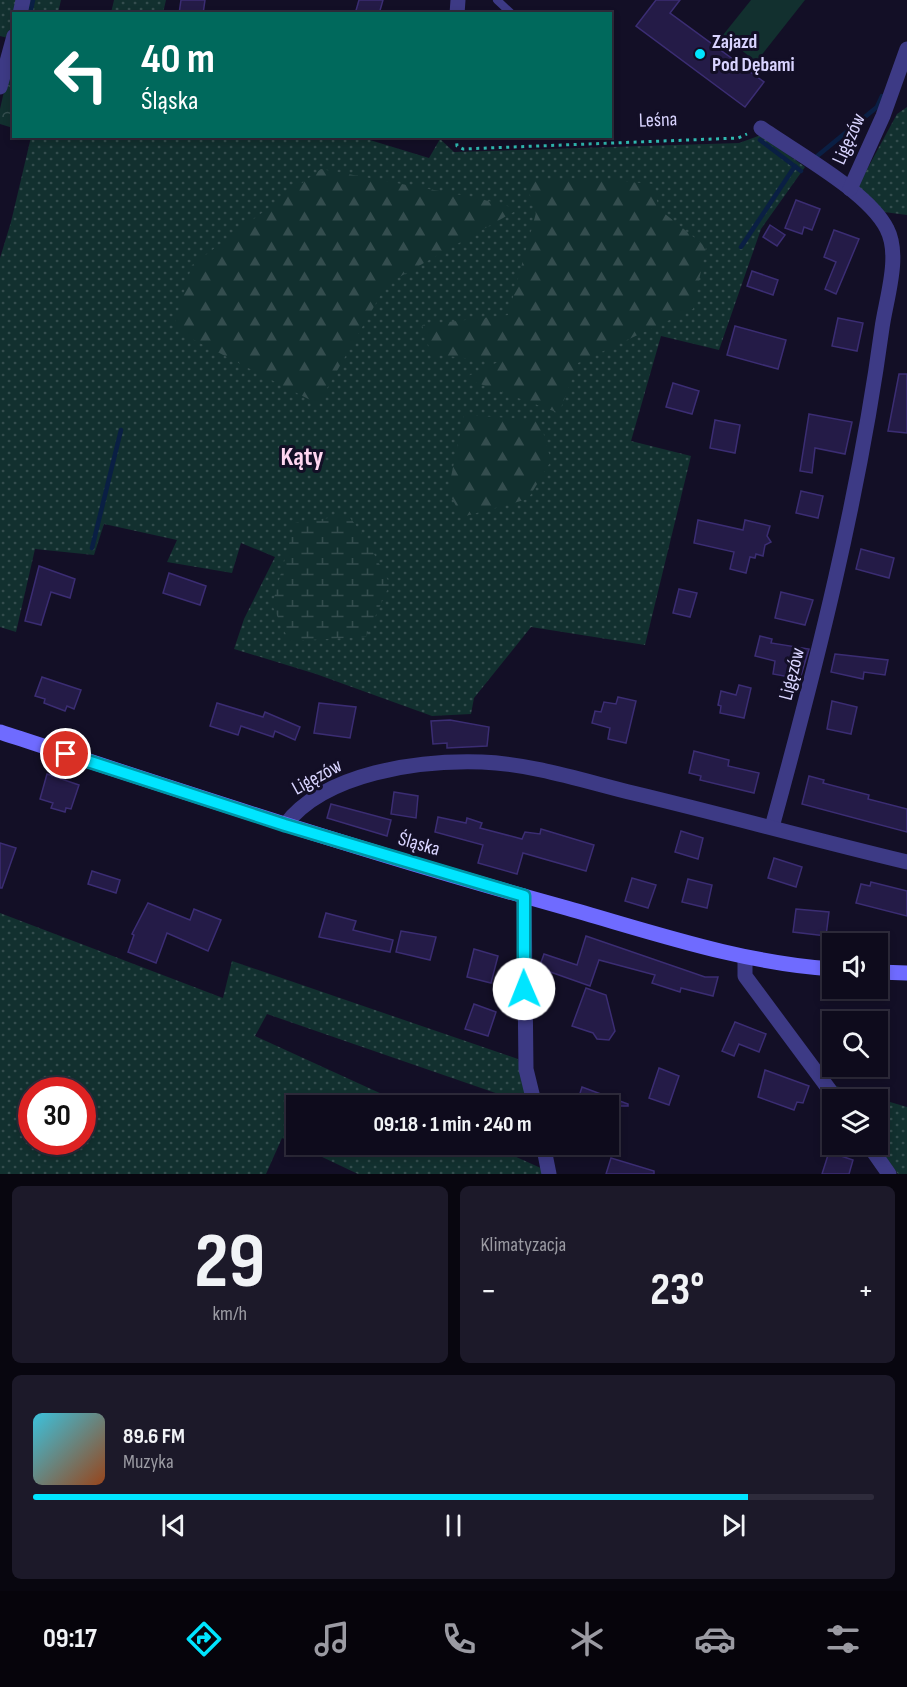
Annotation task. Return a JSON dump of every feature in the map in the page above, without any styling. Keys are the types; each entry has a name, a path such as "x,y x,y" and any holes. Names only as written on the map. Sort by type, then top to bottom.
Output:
{"main road":[{"name":"Śląska","path":"0,732 285,825 524,896 745,957 822,968"},
{"path":"888,972 907,973"}],"street":[{"name":"Ligęzów","path":"285,825 293,814 336,786 383,770 483,762 548,771 772,827 812,683 850,511 873,392 892,256 888,230 875,213 850,189 883,116 907,49"},
{"path":"0,87 9,73 12,51"},
{"path":"761,128 850,189"},
{"path":"772,827 907,862"},
{"path":"524,896 526,1069 532,1095"},
{"path":"745,957 745,976 829,1089"},
{"path":"545,1155 549,1174"},
{"path":"876,1155 889,1174"}],"lane":[{"path":"497,0 510,12"}],"path":[{"name":"Leśna","path":"456,138 457,146 463,150 738,138 761,128"},
{"path":"597,138 597,144"}],"green space":[{"path":"0,0 17,0 14,12 12,12 8,38 0,36"},
{"path":"28,0 61,0 58,12 25,12"},
{"path":"114,0 166,0 163,12 111,12"},
{"path":"751,0 805,0 756,62 723,35"},
{"path":"12,56 12,128 0,124 0,109"},
{"path":"907,107 907,215 884,212 858,186 897,114"},
{"path":"761,135 805,167 761,229 719,350 661,336 631,441 691,456 645,645 531,627 474,698 471,714 432,716 316,674 234,649 244,619 275,557 241,543 232,573 167,562 177,540 104,524 94,555 35,549 16,632 0,627 0,258 31,138 363,138 429,158 440,139 454,152 739,143"},
{"path":"321,169 477,198 519,209 387,284 318,404 173,329 192,265"},
{"path":"582,178 653,184 659,209 706,247 693,309 578,363 559,413 464,378 498,362 431,354 422,325 508,315 536,213 525,181"},
{"path":"464,415 540,420 551,461 528,499 462,517 448,491"},
{"path":"348,515 366,539 390,584 366,637 289,641 272,605 295,523"},
{"path":"0,913 223,998 232,961 518,1059 527,1095 501,1095 267,1014 255,1036 384,1095 286,1095 286,1140 282,1138 266,1174 0,1174"},
{"path":"888,1101 907,1107 907,1174 898,1174 884,1155 888,1155"},
{"path":"318,1155 512,1155 543,1169 543,1174 358,1174"}],"building":[{"path":"181,0 205,0 203,12 179,12"},
{"path":"359,0 383,0 380,12 356,12"},
{"name":"Zajazd Pod Dębami","path":"656,0 680,0 670,13 764,82 745,107 636,26"},
{"path":"796,200 820,209 812,230 804,227 802,234 785,228"},
{"path":"770,225 785,235 777,246 763,237"},
{"path":"834,230 859,239 836,294 825,289 836,262 824,257"},
{"path":"752,271 778,280 773,295 747,286"},
{"path":"838,318 863,323 857,351 832,346"},
{"path":"735,326 786,340 778,369 727,355"},
{"path":"899,374 907,374 907,433 888,431"},
{"path":"673,383 699,391 692,414 666,407"},
{"path":"809,414 852,422 845,454 815,448 812,473 800,471"},
{"path":"715,420 740,425 735,453 710,448"},
{"path":"801,491 823,496 818,518 796,513"},
{"path":"698,520 743,530 745,520 770,526 767,536 771,542 765,545 763,556 756,554 755,558 750,557 746,573 730,569 734,552 694,543"},
{"path":"861,549 894,558 889,578 856,569"},
{"path":"39,566 75,579 70,598 51,592 41,625 25,621"},
{"path":"169,573 206,586 200,605 163,593"},
{"path":"679,589 697,593 690,617 673,613"},
{"path":"781,592 813,600 805,625 775,618"},
{"path":"760,636 772,639 771,643 809,649 800,679 773,674 775,661 755,656"},
{"path":"835,654 888,660 885,675 864,672 863,679 831,672"},
{"path":"42,677 81,690 74,709 67,706 65,711 44,703 45,699 35,696"},
{"path":"739,685 751,688 744,718 720,713 721,706 718,705 721,691 736,695"},
{"path":"618,697 636,701 626,743 608,739 610,728 592,723 595,711 601,712 604,702 616,704"},
{"path":"832,701 857,707 851,734 827,729"},
{"path":"217,703 263,717 265,712 300,727 295,740 275,731 273,737 241,726 238,735 210,726"},
{"path":"319,703 356,707 350,738 314,733"},
{"path":"450,720 489,727 487,746 447,748 447,743 433,744 431,721"},
{"path":"694,751 729,760 728,766 759,773 754,793 700,780 701,776 689,773"},
{"path":"47,774 79,785 71,809 66,808 65,812 51,808 53,803 40,799"},
{"path":"809,776 824,780 823,783 869,795 868,799 907,809 907,832 802,804"},
{"path":"394,792 418,796 416,818 391,814"},
{"path":"331,804 391,820 387,836 327,818"},
{"path":"438,817 466,823 467,818 482,823 480,828 522,839 525,832 540,834 541,829 594,845 586,871 523,853 517,874 478,863 483,845 435,832"},
{"path":"681,831 703,838 698,859 675,852"},
{"path":"0,843 16,848 2,888 0,888"},
{"path":"774,858 802,867 796,887 768,878"},
{"path":"92,871 120,880 116,893 88,884"},
{"path":"632,878 656,885 648,908 625,901"},
{"path":"688,879 712,885 707,908 682,902"},
{"path":"871,882 907,891 907,916 856,903 861,884 870,886"},
{"path":"148,903 190,920 194,909 221,920 208,951 167,933 156,963 128,952 134,935 132,934"},
{"path":"796,909 829,912 826,933 822,933 822,936 793,932"},
{"path":"326,913 356,921 353,930 393,940 390,952 319,937"},
{"path":"401,931 436,937 430,960 396,952"},
{"path":"586,936 705,977 718,977 713,996 681,988 680,992 652,983 655,975 599,960 590,986 539,968 544,954 577,965"},
{"path":"474,949 498,956 491,983 467,977"},
{"path":"586,988 606,995 615,1031 609,1040 597,1039 593,1033 572,1026"},
{"path":"474,1004 496,1012 488,1036 465,1029"},
{"path":"735,1022 766,1034 759,1052 739,1044 734,1056 722,1051"},
{"path":"659,1068 679,1076 669,1105 649,1098"},
{"path":"765,1070 809,1086 803,1103 797,1102 794,1110 758,1097"},
{"path":"582,1087 604,1095 579,1095"},
{"path":"619,1101 628,1104 628,1106 619,1106"},
{"path":"828,1155 838,1155 853,1160 849,1174 822,1174"},
{"path":"611,1158 654,1171 654,1174 606,1174"}],"waterway":[{"path":"30,12 33,0"},
{"path":"816,157 877,107 882,96"},
{"path":"760,140 801,171"},
{"path":"741,247 795,166"},
{"path":"92,548 121,430"}],"place":[{"name":"Zajazd Pod Dębami","path":"700,54"}],"district":[{"name":"Kąty","path":"302,457"}],"route":[{"path":"66,754 380,855 524,896 524,989"}]}
